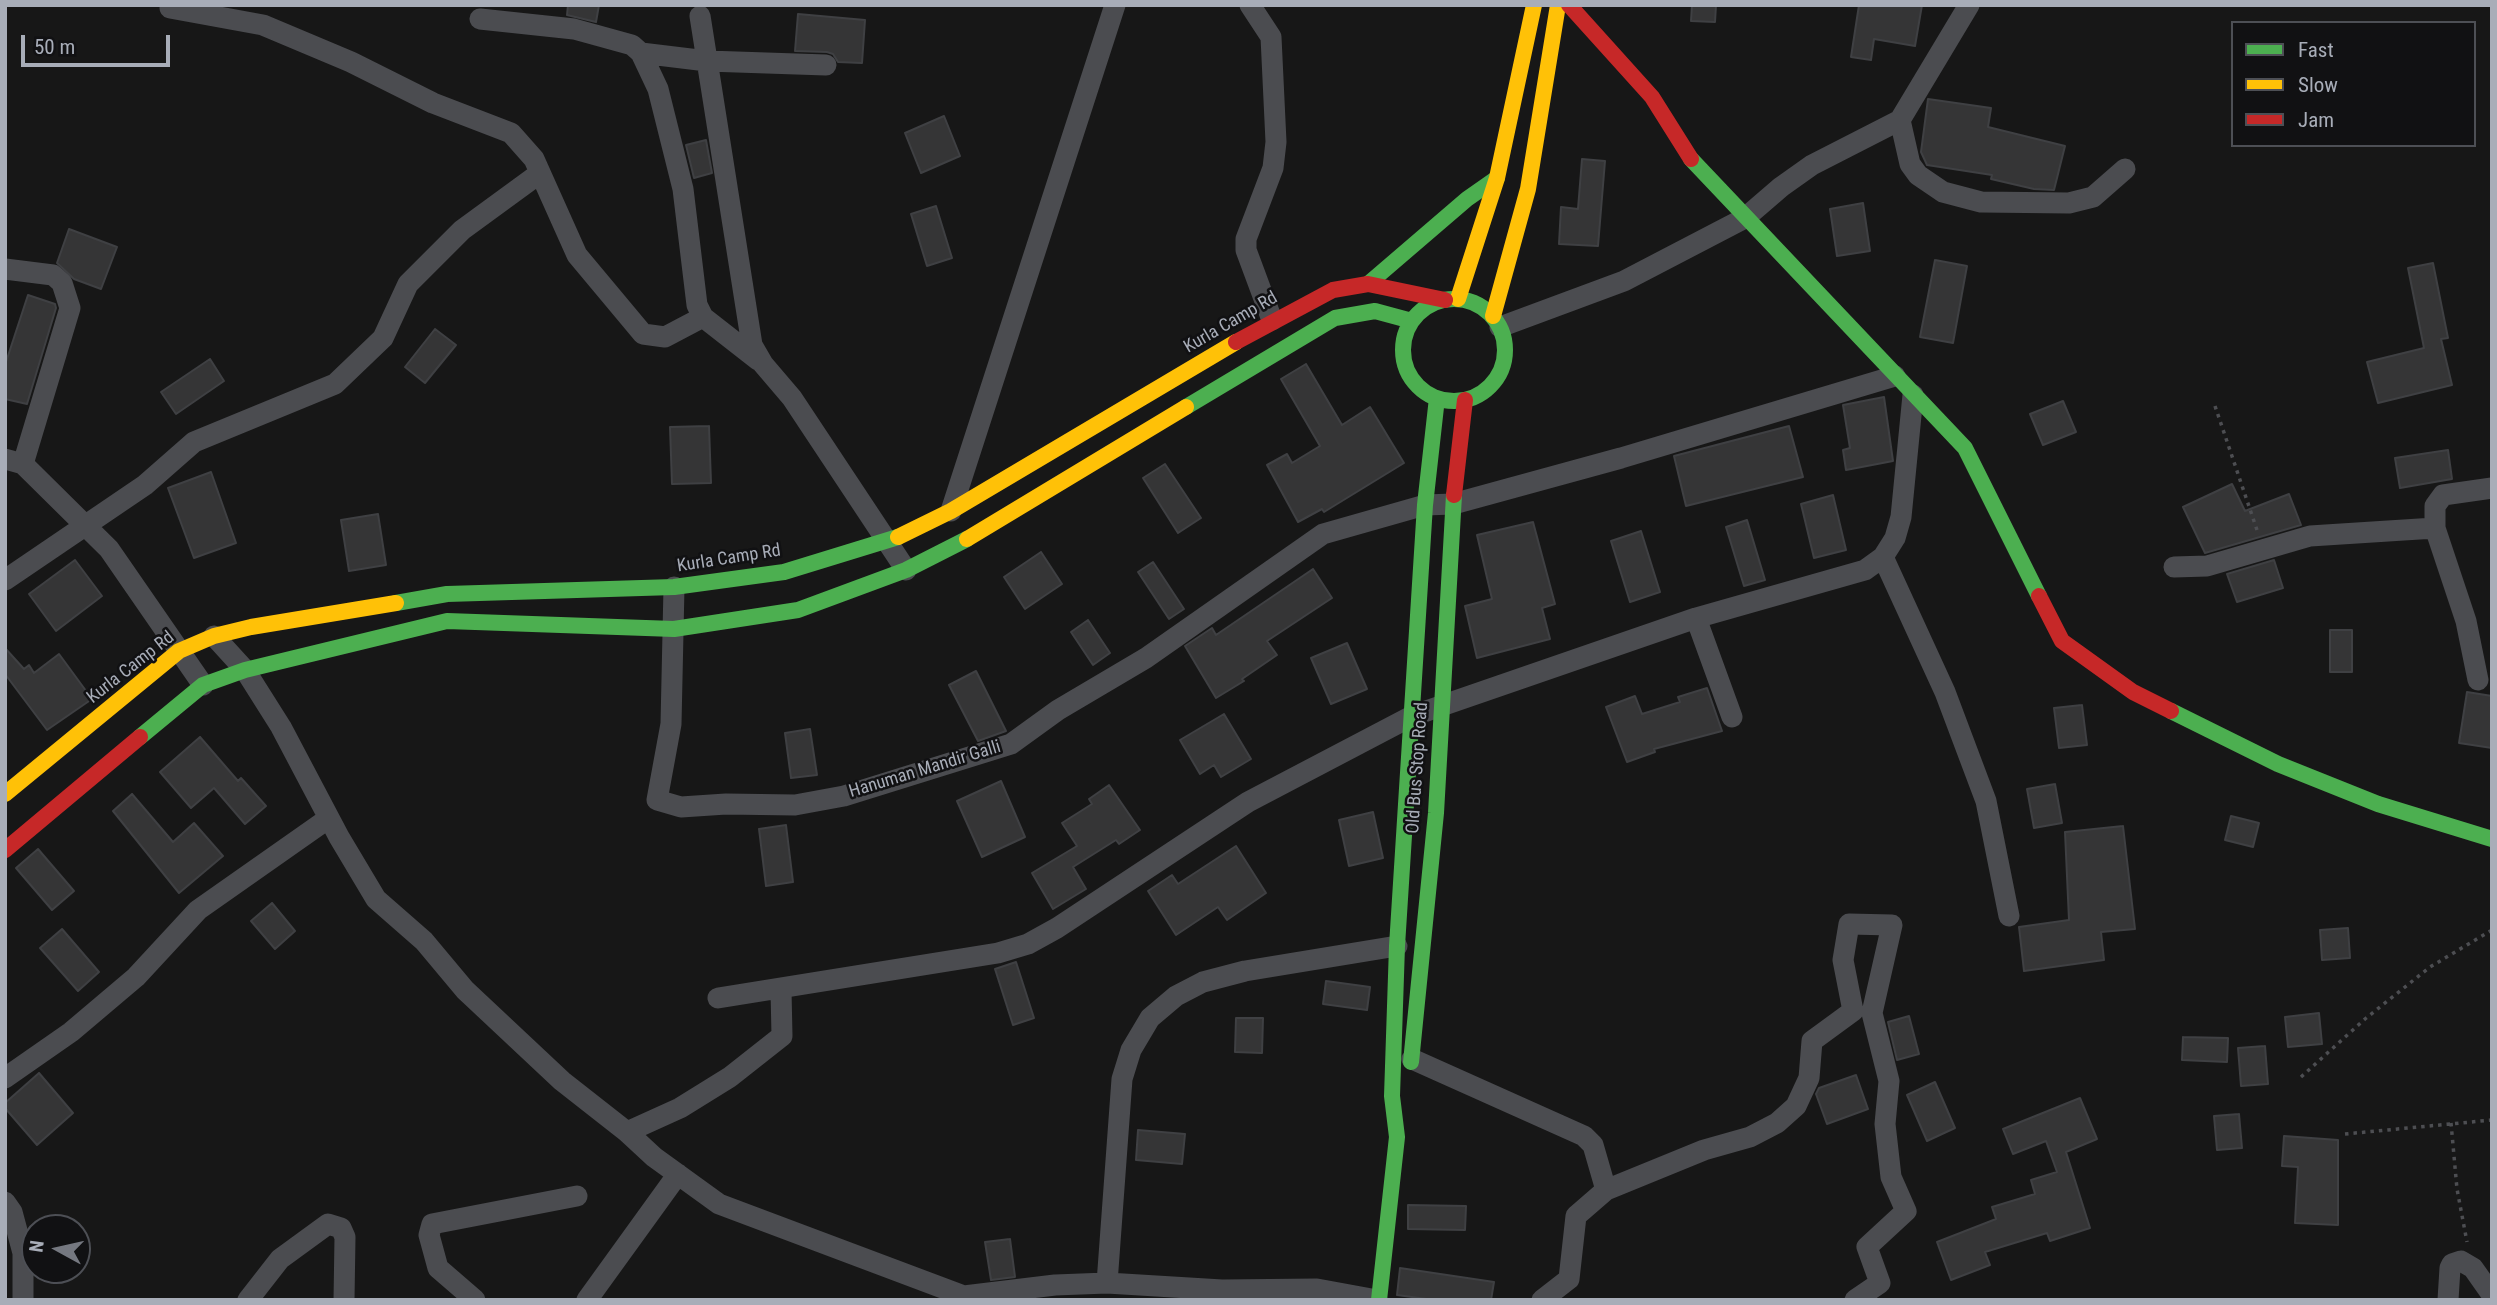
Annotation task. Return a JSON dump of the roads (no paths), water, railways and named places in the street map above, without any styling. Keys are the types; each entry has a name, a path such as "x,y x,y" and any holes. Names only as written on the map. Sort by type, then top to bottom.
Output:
{"main road":[{"path":"1534,5 1497,178 1451,299 1421,311 1412,321 1404,346 1408,372 1425,392 1437,398 1465,400 1486,391 1500,372 1506,350 1496,322 1528,189 1558,5"},
{"path":"1569,5 1652,97 1693,162 1965,448 2062,641 2109,677 2186,721 2278,764 2378,804 2492,839"},
{"path":"1368,284 1467,199 1497,178"},
{"name":"Kurla Camp Rd","path":"5,794 179,651 214,636 251,627 447,594 674,587 785,572 889,542 951,511 1272,320 1333,290 1368,284 1471,301 1496,322"},
{"path":"5,850 202,685 245,670 447,621 674,629 798,610 906,570 977,533 1335,318 1375,311 1412,321"},
{"name":"Old Bus Stop Road","path":"1378,1300 1396,1137 1392,1096 1397,946 1404,878 1425,505 1437,398"},
{"name":"Old Bus Stop Road","path":"1396,1137 1408,1106 1427,881 1436,813 1453,504 1465,400"},
{"path":"1404,878 1427,881"}],"street":[{"path":"951,511 1115,5"},
{"path":"1250,5 1270,37 1276,142 1273,167 1246,239 1246,250 1272,320"},
{"path":"1496,322 1625,281 1745,218 1781,187 1854,142 1900,120 1969,5"},
{"path":"170,8 263,25 351,62 433,103 511,133 534,159 577,255 643,334 665,337 703,317"},
{"path":"699,16 752,345 763,364 792,398 906,570"},
{"path":"480,19 574,29 632,45 641,53 658,89 683,189 697,305 703,317 763,364"},
{"path":"641,53 707,61 827,65"},
{"path":"1900,120 1910,164 1918,175 1943,192 1981,202 2068,203 2093,197 2125,169"},
{"path":"5,580 145,485 194,442 335,384 383,338 408,284 462,230 540,173"},
{"path":"5,269 53,275 62,283 70,308 14,462 109,549 202,685"},
{"path":"1425,505 1453,504 1620,458 1895,376"},
{"path":"718,998 998,953 1028,944 1057,928 1248,803 1412,716 1696,618 1865,570 1883,556 1895,538 1921,402"},
{"path":"2478,680 2466,621 2435,528 2435,506 2444,495 2492,488"},
{"name":"Hanuman Mandir Galli","path":"674,587 671,724 657,800 681,807 726,804 795,805 844,796 1011,744 1058,710 1167,644 1323,534 1425,505"},
{"path":"2174,566 2207,566 2310,536 2435,528"},
{"path":"1883,556 1945,692 1986,801 2009,916"},
{"path":"1696,618 1732,717"},
{"path":"214,636 245,670 281,727 376,899 424,941 465,990 562,1081 719,1204 961,1298 1055,1285 1107,1283 1222,1290 1317,1289 1378,1300"},
{"path":"5,1078 71,1032 136,977 198,910 329,818"},
{"path":"1542,1300 1569,1279 1576,1216 1606,1190 1704,1150 1750,1137 1777,1123 1796,1106 1809,1078 1812,1041 1853,1011 1843,960 1849,924 1892,925 1872,1013 1889,1081 1885,1124 1891,1177 1906,1211 1867,1247 1880,1283 1855,1300"},
{"path":"1107,1283 1122,1079 1131,1049 1150,1018 1176,996 1203,982 1245,971 1397,946"},
{"path":"627,1132 680,1108 730,1077 782,1036 781,990"},
{"path":"1412,1059 1584,1136 1593,1145 1606,1190"},
{"path":"587,1300 678,1174"},
{"path":"475,1300 438,1268 429,1235 432,1224 577,1196"},
{"path":"5,1202 12,1212 23,1253 23,1300"},
{"path":"248,1300 280,1259 328,1224 341,1228 345,1237 344,1300"},
{"path":"2448,1295 2450,1268 2452,1264 2461,1261 2473,1268 2487,1293 2492,1295"}]}
